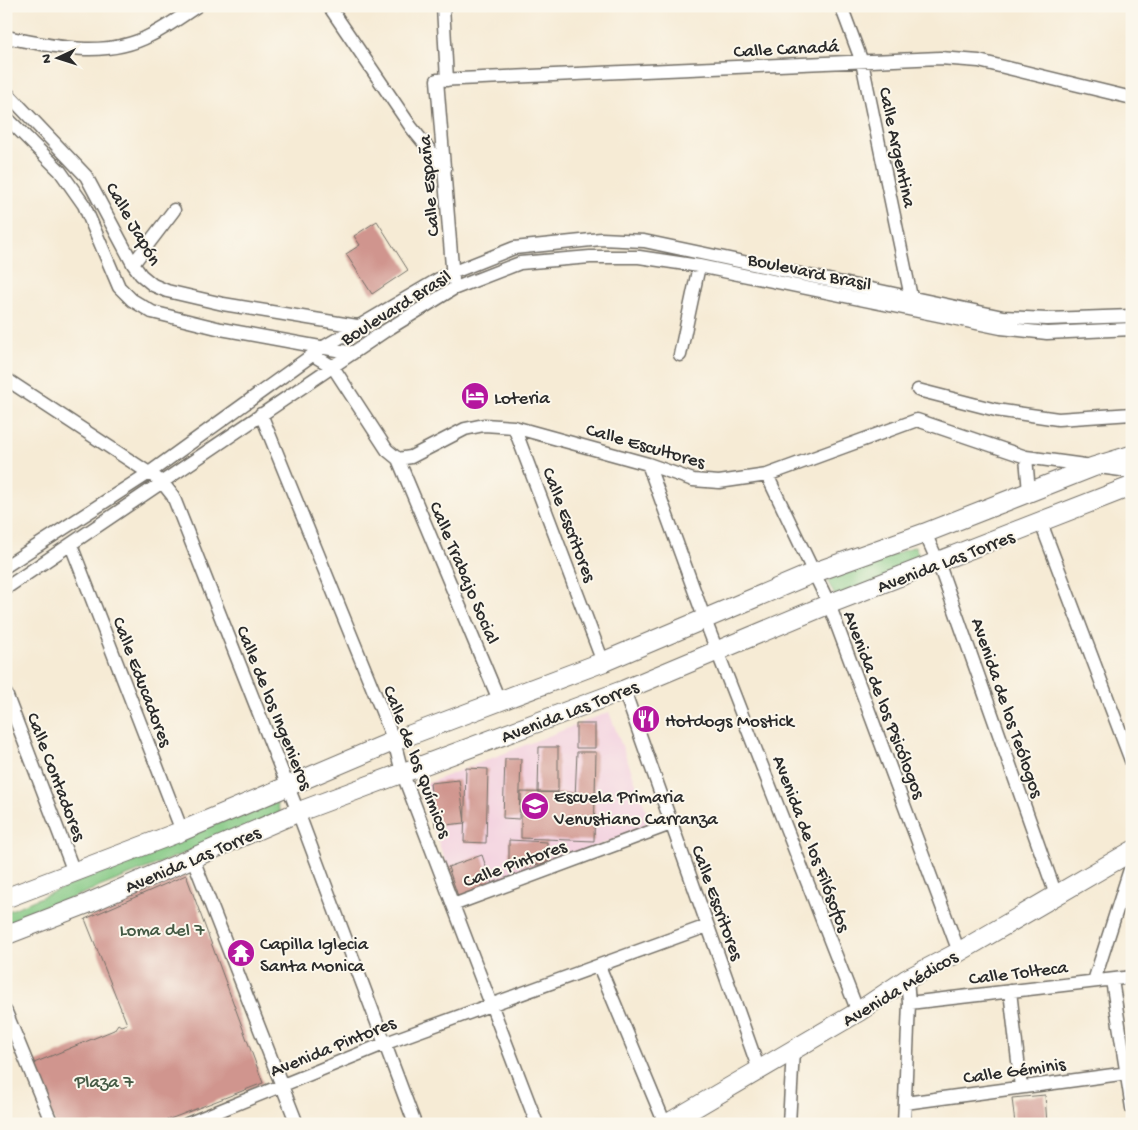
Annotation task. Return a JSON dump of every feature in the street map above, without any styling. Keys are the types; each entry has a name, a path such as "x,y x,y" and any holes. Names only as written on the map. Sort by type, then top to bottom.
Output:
{"main road":[{"name":"Avenida Las Torres","path":"6,898 182,831 394,741 603,662 813,573 925,533 1093,467 1132,455"},
{"name":"Avenida Las Torres","path":"6,935 193,859 298,812 624,690 829,604 1132,486"},
{"name":"Avenida Médicos","path":"666,1124 858,1012 907,979 959,952 1132,851"}],"street":[{"path":"6,38 68,48 107,48 134,43 151,36 197,6"},
{"path":"328,6 411,126 445,169"},
{"name":"Calle España","path":"443,6 442,80 445,169 454,289"},
{"name":"Calle Argentina","path":"841,6 862,62 911,297"},
{"name":"Calle Canadá","path":"442,80 940,58 979,61 1132,98"},
{"name":"Calle Japón","path":"6,92 86,176 133,264 141,275 153,285 167,291 223,304 385,331"},
{"name":"Calle Japón","path":"6,117 60,171 84,204 119,287 132,300 152,312 221,329 318,352 352,353"},
{"path":"133,264 174,210"},
{"name":"Boulevard Brasil","path":"6,566 149,473 318,352 416,291 452,272 514,248 601,239 644,240 1003,317 1047,319 1132,316"},
{"name":"Boulevard Brasil","path":"6,588 385,331 454,289 520,262 552,258 639,257 699,266 1002,328 1047,333 1132,329"},
{"path":"680,355 699,266"},
{"path":"318,352 333,367 387,450 398,459"},
{"name":"Calle de los Ingenieros","path":"6,379 162,482 173,496 286,786 298,812 415,1124"},
{"path":"918,390 996,410 1058,419 1132,414"},
{"name":"Calle de los Químicos","path":"261,414 394,741 402,772 537,1124"},
{"name":"Calle Escultores","path":"398,459 411,456 465,429 484,425 514,427 648,464 693,480 719,482 767,475 917,420 1026,458 1121,470 1132,474"},
{"name":"Calle Escritores","path":"514,427 603,662"},
{"path":"1026,458 1029,492"},
{"name":"Calle Trabajo Social","path":"398,459 499,700"},
{"name":"Avenida de los Filósofos","path":"648,464 705,620 719,651 858,1012"},
{"name":"Avenida de los Psicólogos","path":"767,475 829,604 959,952"},
{"path":"1041,523 1132,763"},
{"name":"Avenida de los Teólogos","path":"925,533 938,562 1056,895"},
{"name":"Calle Educadores","path":"71,545 182,831"},
{"name":"Calle Escritores","path":"624,690 758,1070"},
{"name":"Calle Contadores","path":"6,694 74,872"},
{"name":"Calle Pintores","path":"453,905 671,824"},
{"path":"193,859 297,1124"},
{"path":"1094,981 1129,882 1132,863"},
{"path":"492,1005 707,926"},
{"path":"598,966 666,1124"},
{"name":"Calle Tolteca","path":"909,1003 1132,978"},
{"path":"904,1124 909,1003 907,979"},
{"path":"1112,980 1132,1108"},
{"path":"1010,991 1021,1087"},
{"name":"Avenida Pintores","path":"187,1124 386,1043 492,1005"},
{"path":"6,1012 52,1124"},
{"path":"790,1124 793,1050"},
{"name":"Calle Géminis","path":"905,1103 1128,1073"}],"shaded area":[{"name":"Escuela Primaria Venustiano Carranza","path":"609,712 652,825 459,899 418,787"}],"green space":[{"path":"915,546 922,563 836,598 827,580"},
{"path":"275,798 281,815 6,924 6,912"}],"building":[{"path":"377,221 408,270 372,294 346,254 360,245 354,236"},
{"path":"576,724 595,724 595,748 576,748"},
{"path":"539,747 558,747 558,792 538,792"},
{"path":"577,752 596,752 594,841 521,838 521,792 575,793 575,798"},
{"path":"505,759 521,759 519,819 503,818"},
{"path":"466,768 488,769 486,843 464,842"},
{"path":"459,780 465,823 435,826 430,783"},
{"path":"509,840 547,842 547,865 509,864"},
{"path":"482,855 493,887 459,899 448,867"},
{"path":"186,875 263,1083 157,1124 55,1124 34,1063 114,1030 118,1024 121,1026 127,1024 85,919"},
{"path":"1045,1095 1047,1124 1015,1124 1012,1098"}],"place":[{"name":"Loteria","path":"475,396"},
{"name":"Hotdogs Mostick","path":"646,719"},
{"name":"Escuela Primaria Venustiano Carranza","path":"535,806"},
{"name":"Capilla Iglecia Santa Monica","path":"241,953"}],"park label":[{"name":"Loma del 7","path":"162,928"},
{"name":"Plaza 7","path":"104,1080"}]}
